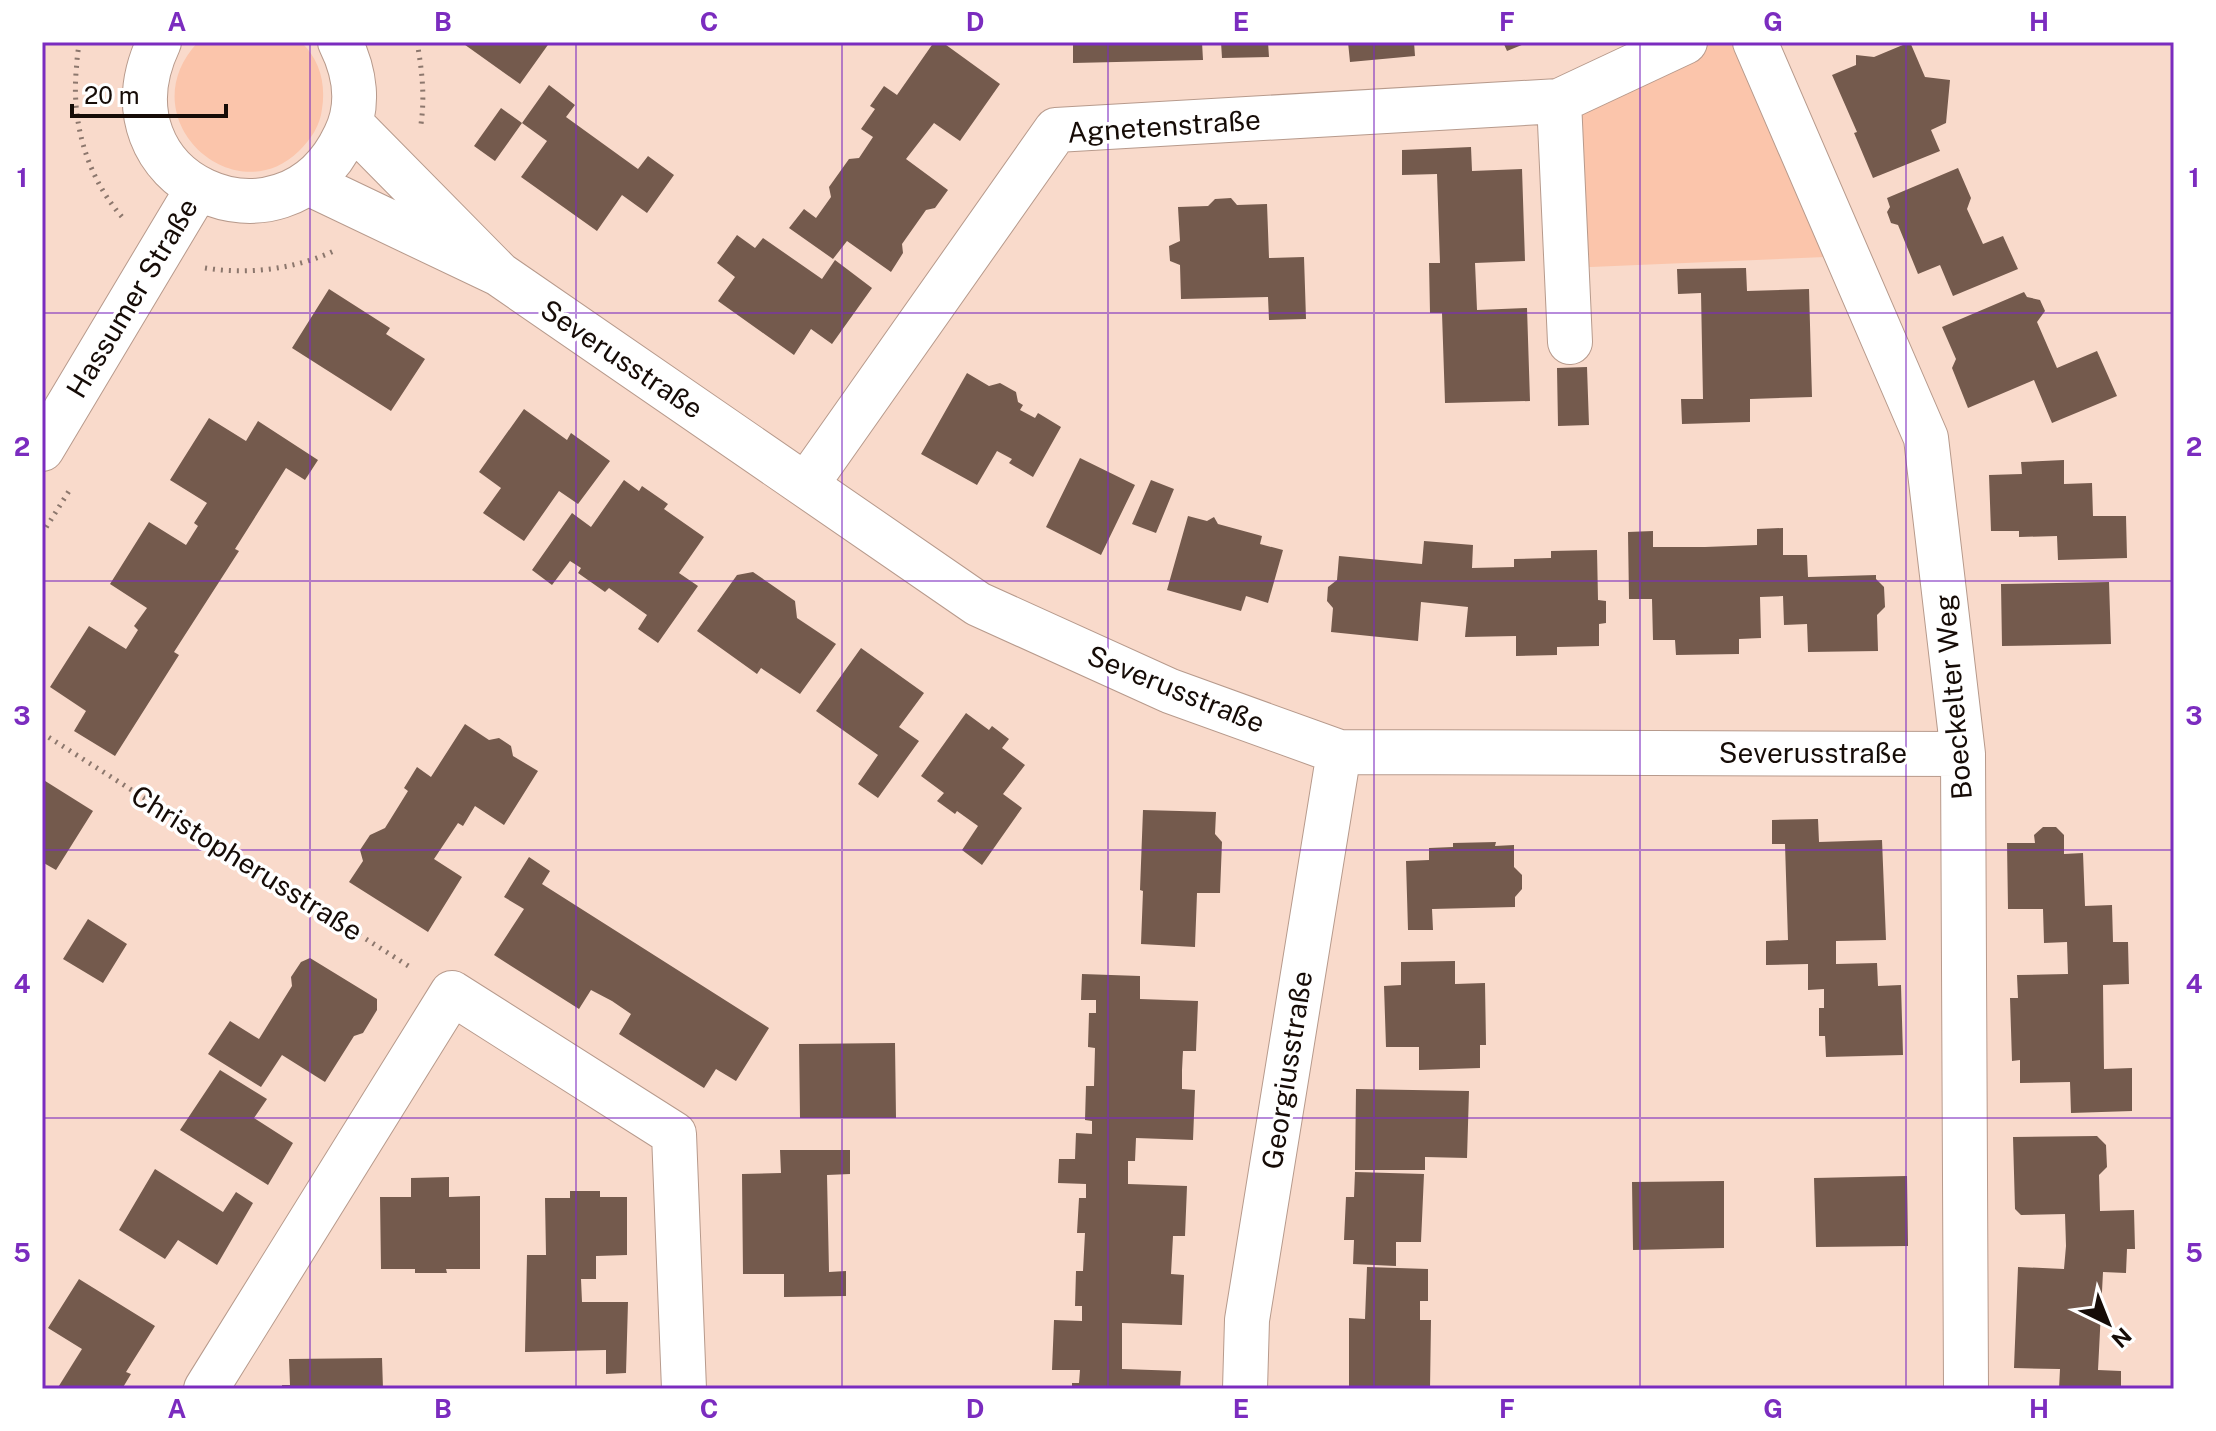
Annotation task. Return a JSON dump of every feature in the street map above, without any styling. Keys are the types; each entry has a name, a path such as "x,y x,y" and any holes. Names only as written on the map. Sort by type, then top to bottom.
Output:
{"street":[{"name":"Hassumer Straße","path":"159,42 147,67 144,102 151,136 170,166 198,188 225,199 253,201 282,196 308,183 335,158 351,124 355,97 352,69 340,42"},
{"name":"Agnetenstraße","path":"806,485 1056,130 1559,101 1685,42"},
{"name":"Boeckelter Weg","path":"1755,42 1926,438 1963,754 1966,1389"},
{"path":"1559,101 1570,342"},
{"name":"Severusstraße","path":"351,124 499,274"},
{"name":"Severusstraße","path":"308,183 499,274 978,604 1170,691 1339,752 1963,754"},
{"name":"Hassumer Straße","path":"42,449 198,188"},
{"name":"Georgiusstraße","path":"1245,1389 1247,1320 1339,752"},
{"path":"206,1389 452,993 674,1134 684,1389"}],"path":[{"path":"80,42 74,94 79,135 94,174 112,206 137,234 160,249"},
{"name":"Christopherusstraße","path":"42,733 452,993"}],"shaded area":[{"path":"198,42 301,42 308,49 320,73 323,100 317,127 299,151 273,168 246,172 220,165 198,149 182,127 175,100 179,71"},
{"path":"1685,42 1755,42 1848,256 1567,268 1559,101"}],"building":[{"path":"461,42 550,42 520,84"},
{"path":"934,42 942,42 1000,84 960,141 934,123 906,159 948,190 935,208 926,210 902,244 903,253 891,272 847,241 833,259 789,228 804,209 816,218 831,197 829,187 849,159 859,158 873,137 861,129 875,109 870,106 884,86 897,95"},
{"path":"1073,42 1202,42 1203,60 1073,63"},
{"path":"1221,42 1268,42 1269,57 1222,58"},
{"path":"1348,42 1414,42 1415,56 1350,62"},
{"path":"1503,42 1529,42 1507,51"},
{"path":"1910,42 1925,77 1950,80 1946,123 1931,130 1940,151 1873,178 1832,75 1856,65 1856,55 1874,57"},
{"path":"549,85 575,105 566,117 638,169 648,156 674,175 647,213 622,195 597,231 521,177 547,141 522,123"},
{"path":"501,108 522,123 495,161 474,146"},
{"path":"1471,147 1472,171 1522,169 1525,261 1475,263 1477,310 1527,308 1530,401 1445,403 1442,313 1430,313 1429,263 1440,263 1437,174 1402,175 1402,150"},
{"path":"1958,168 1971,198 1967,209 1983,244 2003,236 2018,269 1953,296 1940,265 1918,274 1898,225 1891,223 1887,198"},
{"path":"1231,198 1237,205 1267,204 1269,258 1304,257 1306,319 1269,320 1268,297 1181,299 1180,265 1170,261 1169,246 1180,241 1178,207 1208,206 1215,199"},
{"path":"737,235 755,248 763,238 822,279 835,260 872,288 832,344 811,329 794,355 718,301 735,277 717,263"},
{"path":"1746,268 1747,291 1809,289 1812,397 1750,399 1750,422 1682,424 1681,399 1703,399 1701,293 1678,294 1677,269"},
{"path":"329,289 390,328 386,334 425,359 391,411 292,348"},
{"path":"2024,292 2027,297 2040,300 2045,311 2037,322 2057,368 2097,351 2117,396 2052,423 2034,380 1968,408 1952,368 1956,359 1942,327"},
{"path":"1587,367 1589,425 1558,426 1557,368"},
{"path":"967,373 989,386 1000,383 1016,392 1018,402 1023,405 1020,410 1035,418 1038,413 1061,427 1033,477 1009,463 1012,459 997,451 977,485 921,454"},
{"path":"524,409 567,440 571,433 610,461 578,504 559,491 524,541 483,513 501,488 479,472"},
{"path":"209,418 246,441 258,421 318,460 305,480 286,468 235,549 239,551 174,652 179,655 115,756 74,731 86,711 50,687 89,626 126,649 138,630 134,626 147,608 110,584 149,522 186,545 198,526 194,523 207,503 170,480"},
{"path":"1080,458 1135,485 1101,555 1046,527"},
{"path":"2064,460 2064,484 2092,483 2093,516 2126,516 2127,558 2058,560 2057,536 2019,537 2019,531 1991,531 1989,475 2022,474 2021,462"},
{"path":"624,480 639,491 642,486 668,504 664,509 704,537 679,573 698,586 658,643 638,629 647,615 609,588 605,592 578,573 581,568 570,561 552,585 532,570 572,513 591,527"},
{"path":"1151,480 1174,489 1156,533 1132,524"},
{"path":"1188,516 1207,521 1214,517 1218,524 1262,536 1260,544 1283,550 1268,603 1246,596 1241,611 1167,590"},
{"path":"1783,528 1783,555 1807,555 1808,577 1876,575 1884,587 1885,607 1877,615 1878,651 1808,652 1807,624 1784,625 1783,596 1760,597 1761,638 1739,639 1739,654 1676,655 1675,640 1653,640 1652,599 1629,599 1628,532 1653,531 1653,547 1705,547 1757,545 1757,529"},
{"path":"1424,541 1473,545 1472,568 1514,567 1514,559 1551,558 1551,551 1597,550 1598,600 1606,601 1606,623 1599,624 1599,646 1557,647 1557,655 1516,656 1516,636 1465,637 1468,607 1421,602 1418,641 1331,632 1333,608 1327,601 1328,587 1337,580 1339,556 1422,564"},
{"path":"753,572 795,601 797,618 836,644 800,694 761,668 757,674 697,631 737,575"},
{"path":"2109,582 2111,644 2002,646 2001,584"},
{"path":"861,648 924,693 899,727 919,741 878,798 858,784 878,755 816,711"},
{"path":"966,713 989,730 992,726 1009,739 1002,748 1025,765 1003,794 1022,808 982,865 962,850 978,826 937,801 944,793 921,776"},
{"path":"465,724 489,740 499,738 511,746 513,756 538,771 504,825 475,806 463,826 458,823 434,859 462,877 428,932 349,882 363,861 360,850 370,835 385,828 408,791 404,788 417,767 431,777"},
{"path":"42,779 93,811 56,870 42,862"},
{"path":"1143,810 1216,812 1215,834 1222,842 1220,893 1197,893 1195,947 1141,944"},
{"path":"1818,819 1819,842 1882,840 1886,940 1836,941 1836,964 1877,963 1878,986 1901,985 1903,1055 1826,1057 1825,1036 1819,1036 1819,1008 1824,1008 1824,989 1808,990 1808,964 1766,965 1766,941 1788,940 1785,844 1772,844 1772,820"},
{"path":"2043,827 2056,827 2064,835 2064,854 2083,853 2085,906 2112,905 2113,942 2128,942 2129,984 2103,985 2104,1069 2132,1068 2132,1111 2071,1113 2070,1082 2020,1083 2020,1060 2012,1061 2010,998 2018,998 2017,975 2068,974 2067,942 2044,943 2043,909 2008,909 2007,843 2035,843 2034,835"},
{"path":"1496,842 1495,846 1514,845 1514,867 1522,875 1522,889 1515,897 1515,907 1432,909 1433,930 1408,930 1406,861 1429,860 1429,848 1453,847 1453,843"},
{"path":"529,857 550,871 542,884 769,1028 736,1081 716,1069 704,1088 619,1034 631,1014 612,1001 591,990 579,1009 494,955 524,909 504,897"},
{"path":"88,919 127,944 103,983 63,959"},
{"path":"310,958 377,999 377,1010 363,1033 354,1036 325,1082 282,1055 261,1087 208,1054 230,1021 259,1039 292,986 291,977 301,962"},
{"path":"1455,961 1455,984 1485,983 1486,1045 1480,1045 1480,1068 1419,1070 1419,1047 1386,1047 1384,986 1401,985 1401,962"},
{"path":"1082,974 1140,976 1140,999 1198,1001 1196,1051 1183,1051 1182,1070 1182,1089 1195,1090 1193,1140 1136,1138 1135,1161 1128,1161 1128,1184 1187,1186 1185,1236 1173,1236 1171,1274 1184,1275 1182,1325 1122,1323 1122,1369 1181,1371 1180,1389 1072,1389 1072,1383 1079,1383 1080,1370 1052,1370 1054,1320 1082,1321 1082,1306 1075,1306 1076,1271 1083,1271 1085,1233 1077,1233 1079,1198 1086,1198 1086,1184 1058,1183 1059,1159 1075,1159 1076,1133 1092,1134 1092,1121 1085,1120 1086,1086 1094,1086 1095,1048 1088,1047 1089,1013 1096,1013 1096,1000 1081,1000"},
{"path":"895,1043 896,1118 800,1118 799,1044"},
{"path":"220,1070 267,1099 254,1118 293,1143 268,1185 180,1130"},
{"path":"1356,1089 1469,1091 1467,1158 1425,1157 1425,1170 1355,1170"},
{"path":"2097,1136 2106,1145 2107,1167 2099,1175 2100,1211 2134,1210 2135,1249 2127,1249 2126,1273 2103,1272 2098,1370 2121,1371 2121,1389 2059,1389 2060,1369 2014,1368 2018,1267 2064,1269 2066,1246 2065,1214 2021,1215 2015,1209 2013,1137"},
{"path":"780,1150 850,1150 850,1174 827,1175 829,1272 846,1271 846,1296 784,1297 784,1274 743,1274 742,1174 781,1173"},
{"path":"155,1169 223,1212 236,1192 253,1203 217,1265 178,1240 165,1259 119,1230"},
{"path":"1355,1172 1424,1174 1421,1242 1396,1242 1396,1266 1353,1264 1354,1240 1344,1240 1346,1197 1354,1197"},
{"path":"1907,1176 1908,1246 1816,1247 1814,1178"},
{"path":"449,1177 449,1197 480,1196 480,1269 415,1273 415,1269 381,1269 380,1197 411,1197 411,1178"},
{"path":"1724,1181 1724,1248 1633,1250 1632,1182"},
{"path":"570,1191 600,1191 600,1197 627,1197 627,1255 596,1256 596,1279 581,1279 582,1302 628,1302 626,1373 606,1374 606,1350 525,1352 527,1255 546,1255 545,1198 570,1198"},
{"path":"1367,1267 1428,1269 1428,1301 1420,1301 1420,1320 1431,1320 1430,1389 1349,1389 1349,1318 1365,1319"},
{"path":"79,1279 155,1326 126,1372 131,1374 122,1389 57,1389 82,1349 48,1328"},
{"path":"382,1358 383,1389 282,1389 282,1385 290,1385 289,1359"}]}
